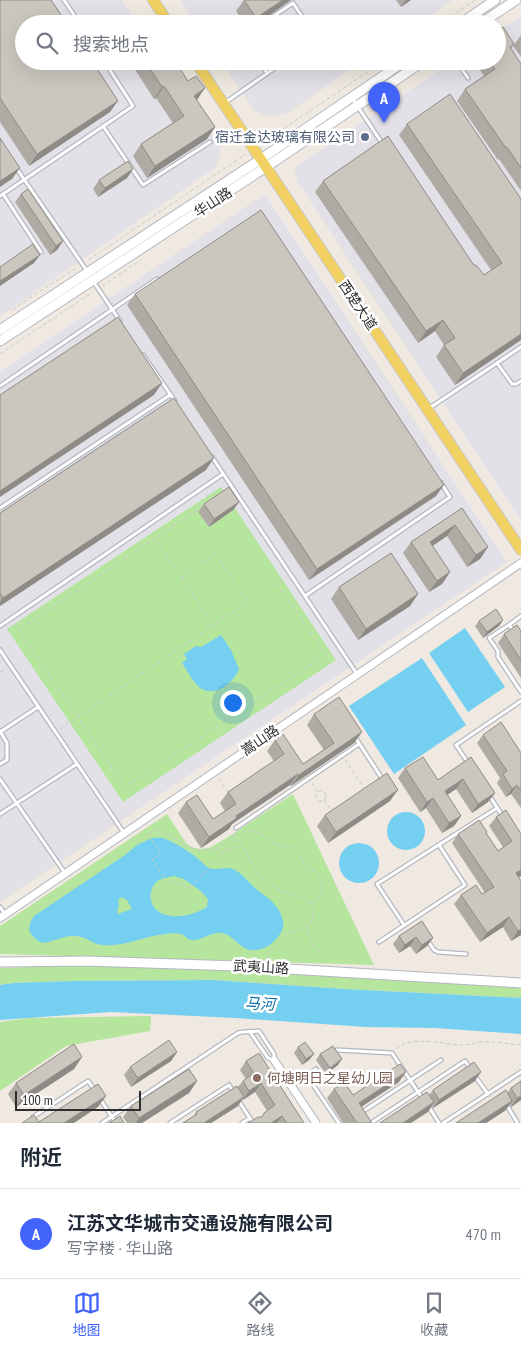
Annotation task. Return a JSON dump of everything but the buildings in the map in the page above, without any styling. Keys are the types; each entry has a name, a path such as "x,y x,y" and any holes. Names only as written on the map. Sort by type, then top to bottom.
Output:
{"main road":[{"path":"153,0 163,15"},
{"name":"西楚大道","path":"200,70 521,550"}],"street":[{"path":"473,15 495,0"},
{"path":"494,15 516,0"},
{"name":"华山路","path":"0,341 264,163 352,97 392,70"},
{"name":"华山路","path":"0,330 85,268 264,163 357,106 411,70"},
{"name":"嵩山路","path":"2,916 521,563"},
{"name":"武夷山路","path":"0,962 87,961 238,966 521,982"},
{"path":"274,1060 316,1123"}],"lane":[{"path":"64,0 74,15"},
{"path":"275,15 293,3 301,15"},
{"path":"41,252 1,195 133,106 110,70"},
{"path":"265,70 267,74"},
{"path":"223,103 273,70"},
{"path":"462,70 468,78"},
{"path":"352,97 383,144"},
{"path":"104,126 143,185 210,142"},
{"path":"15,165 122,324"},
{"path":"0,386 161,276"},
{"path":"427,409 521,347"},
{"path":"138,348 176,402"},
{"path":"497,363 512,384 521,381"},
{"path":"0,508 170,394"},
{"path":"207,450 358,674"},
{"path":"0,626 223,474"},
{"path":"305,596 450,497 439,481"},
{"path":"521,616 489,638 498,652 498,657 521,692"},
{"path":"509,624 517,636"},
{"path":"0,650 124,833"},
{"path":"327,695 332,703"},
{"path":"472,768 456,745 521,701"},
{"path":"0,764 7,760 8,743 0,732 38,707"},
{"path":"354,736 388,787"},
{"path":"236,828 359,744"},
{"path":"0,814 77,764"},
{"path":"0,779 65,874"},
{"path":"487,792 506,823"},
{"path":"404,925 377,884 497,808"},
{"path":"379,942 465,885 439,844"},
{"path":"0,907 2,916"},
{"path":"413,920 418,926"},
{"path":"427,940 434,950 438,952 466,954"},
{"path":"102,1123 234,1036 243,1032 259,1031 274,1054 274,1060 268,1058 250,1032"},
{"path":"337,1050 392,1053 441,1123 521,1072"},
{"path":"358,1114 440,1060"},
{"path":"371,1123 465,1061 488,1094"},
{"path":"291,1086 316,1069"},
{"path":"307,1076 339,1123"},
{"path":"32,1118 88,1081 116,1123"},
{"path":"170,1123 229,1085 253,1123"},
{"path":"501,1097 518,1122"},
{"path":"242,1123 250,1118"}],"path":[{"path":"452,15 475,0"},
{"path":"9,314 20,304 85,268 254,149 371,70"},
{"path":"202,488 210,501"},
{"path":"203,506 20,630 125,787 326,655 277,584 291,575"},
{"path":"155,538 213,626"},
{"path":"181,578 215,554 248,602"},
{"path":"55,732 252,599"},
{"path":"342,756 365,790"},
{"path":"214,772 228,792"},
{"path":"309,778 318,792 316,796 318,799 324,800 333,813"},
{"path":"318,792 323,791 325,793 326,797 324,800"},
{"path":"234,836 236,828"},
{"path":"241,845 224,852 190,888 166,880 152,860 161,854 148,834 156,830 160,831 194,849 210,850 217,848 242,832 256,831 276,845 286,844 292,848 305,865 317,874 324,884 324,888 316,900 310,903"},
{"path":"234,836 245,850 255,869 265,880 273,886 310,903 314,914 307,926 289,933 266,955"},
{"path":"224,844 228,851"},
{"path":"217,848 224,852"},
{"path":"307,926 315,948 323,955"},
{"path":"392,1053 401,1044 416,1042 437,1042 460,1046 482,1042 521,1044"}],"shaded area":[{"path":"0,0 122,0 132,15 15,15 15,70 170,70 221,147 215,168 0,316"},
{"path":"180,0 453,0 431,15 190,15"},
{"path":"521,16 521,521 299,184 294,168 441,70 506,70 506,26"},
{"path":"227,70 349,70 288,113 273,116 255,111"},
{"path":"265,194 507,562 0,902 0,371"}],"green space":[{"path":"221,487 336,660 123,802 7,629"},
{"path":"293,794 374,965 0,954 0,926 167,814 186,843 191,847 199,849 209,848"},
{"path":"115,964 294,972 521,986 521,998 214,980 72,981 0,985 0,968"},
{"path":"151,1016 150,1031 66,1046 0,1091 0,1022 30,1018"}],"water":[{"path":"465,628 505,687 468,712 429,653"},
{"path":"221,635 231,650 239,669 232,680 222,688 210,691 204,690 196,684 182,663 187,659 184,654 196,646 201,647"},
{"path":"422,658 466,725 394,774 349,706"},
{"path":"406,812 420,817 425,831 420,845 406,850 392,845 387,831 392,817"},
{"path":"152,838 163,838 185,849 207,867 236,870 272,901 279,910 283,919 280,934 269,945 255,950 243,947 223,933 216,933 194,940 181,934 170,933 111,945 95,943 76,936 42,943 31,934 29,928 34,916 137,845","holes":["174,876 184,879 202,892 208,899 207,907 183,916 169,916 158,911 152,904 151,891 159,880","122,897 127,900 132,909 118,914 118,900"]},
{"path":"359,843 373,849 379,863 373,877 359,883 345,877 339,863 345,849"},
{"name":"马河","path":"214,980 521,998 521,1034 111,1012 0,1020 0,985 72,981"}],"place":[{"name":"江苏文华城市交通设施有限公司","path":"384,123"},
{"name":"宿迁金达玻璃有限公司","path":"365,137"},
{"name":"何塘明日之星幼儿园","path":"257,1078"}]}
